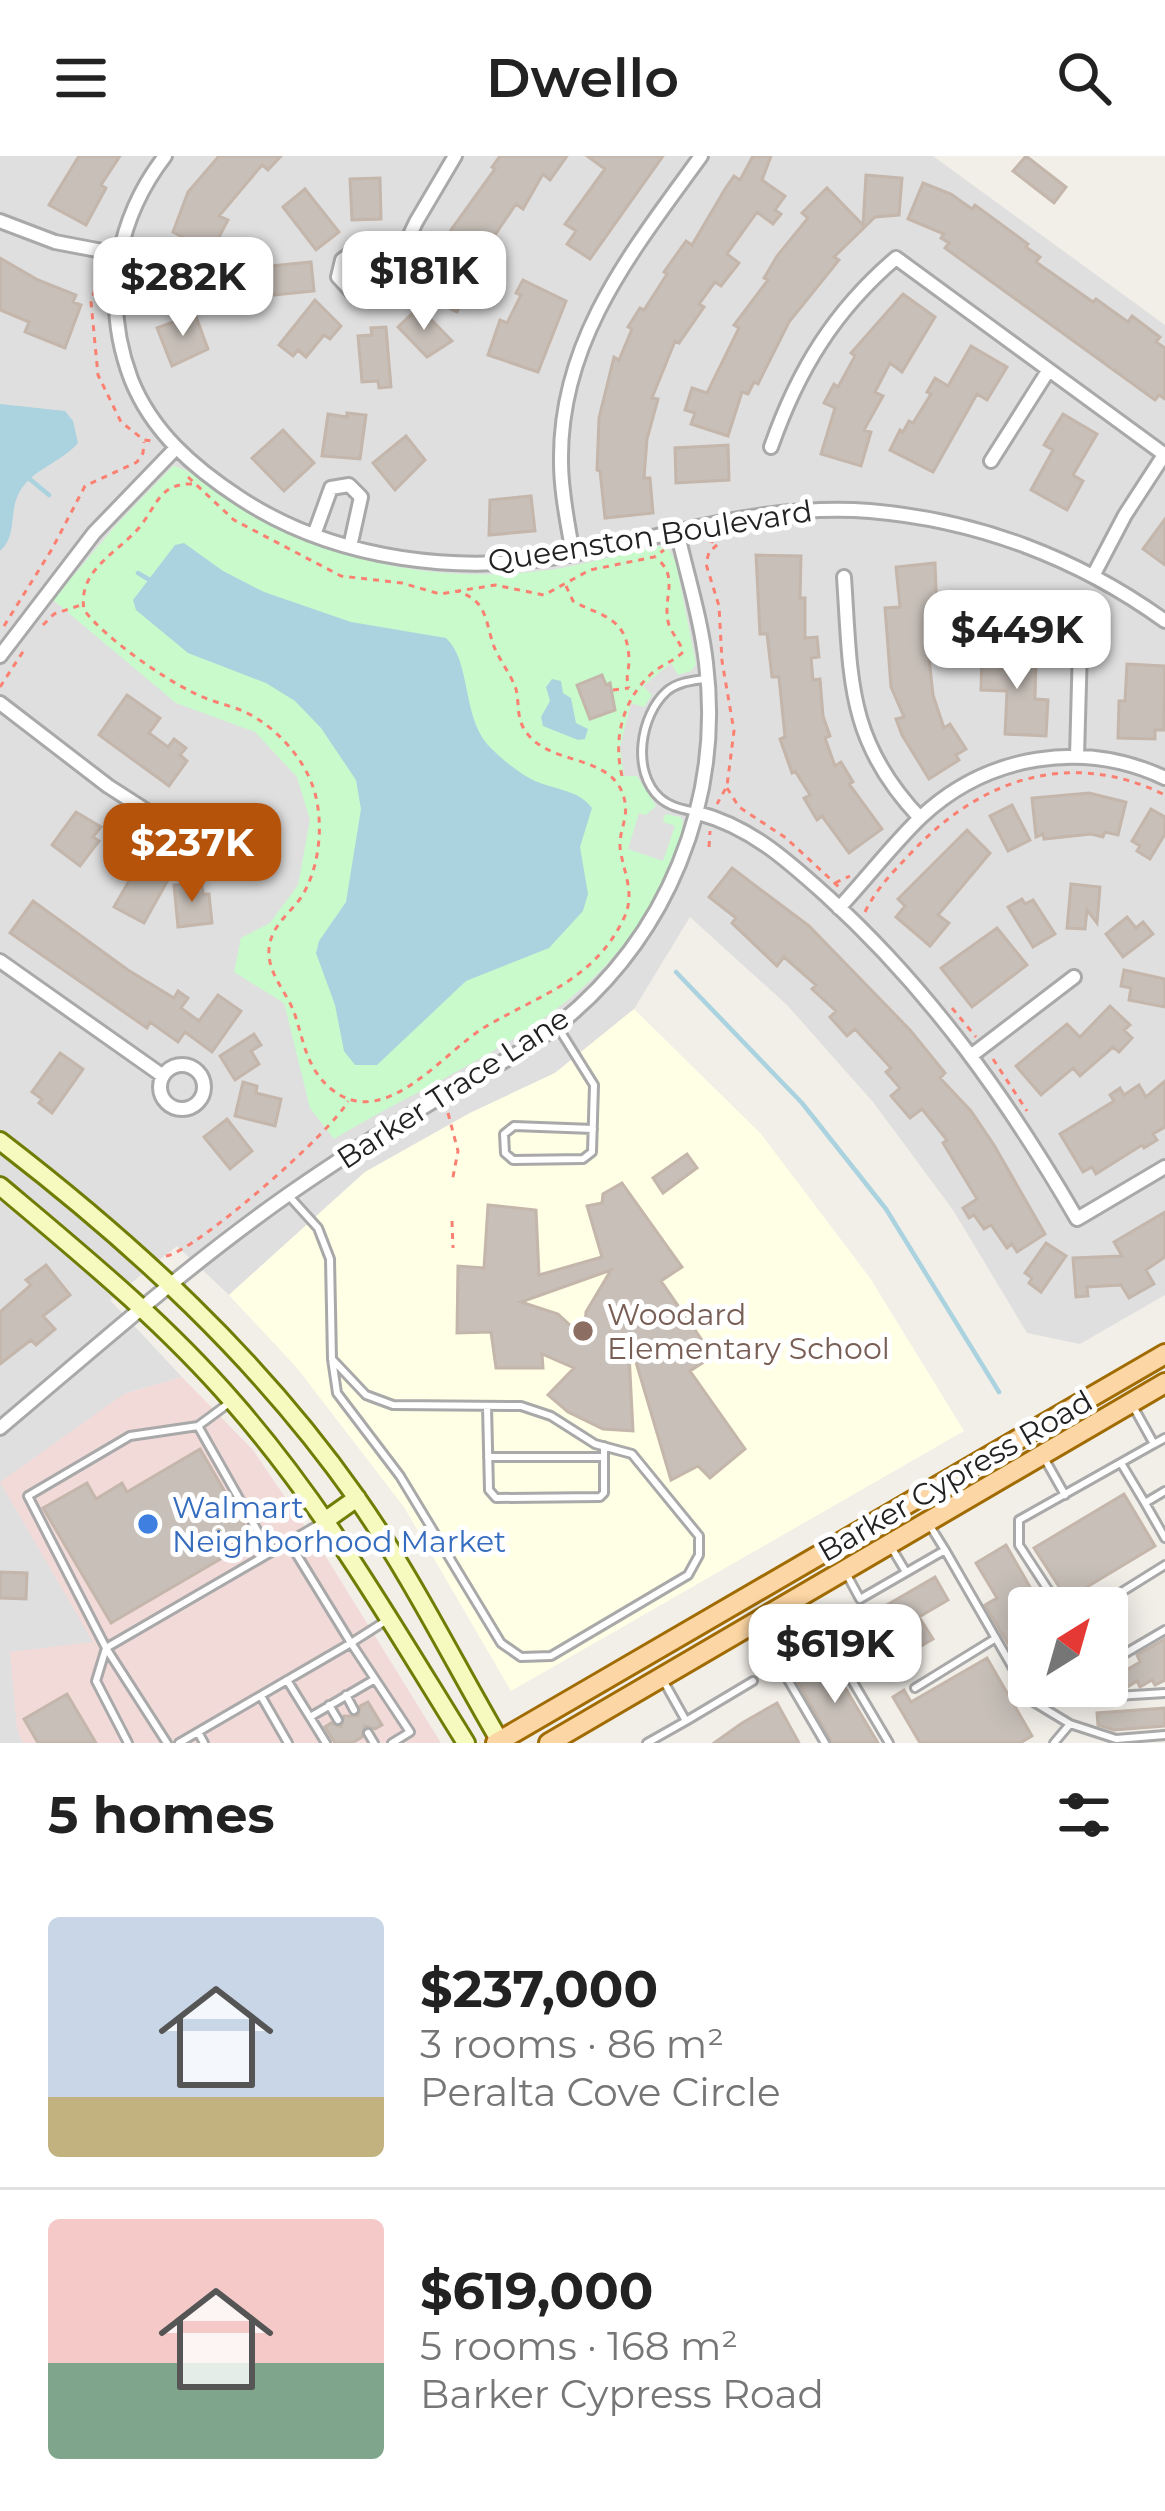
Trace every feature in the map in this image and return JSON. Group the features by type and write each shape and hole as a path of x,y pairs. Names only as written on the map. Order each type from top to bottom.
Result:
{"main road":[{"path":"0,1142 84,1206 170,1285 294,1416 357,1498 408,1579 499,1742"},
{"path":"0,1186 143,1307 232,1400 326,1520 466,1743"},
{"name":"Barker Cypress Road","path":"499,1742 1165,1354"},
{"path":"1119,1380 1131,1402"},
{"name":"Barker Cypress Road","path":"549,1743 1165,1383"},
{"path":"326,1520 357,1498"},
{"path":"764,1587 779,1608"}],"street":[{"name":"Queenston Boulevard","path":"165,156 137,199 118,254 117,326 123,355 144,407 176,448 254,507 314,536 440,562 487,564 573,554 782,511 908,515 1020,543 1093,576 1165,621"},
{"path":"573,554 561,463 574,363 604,294 701,156"},
{"path":"396,264 350,254 342,260 338,277 351,291 376,293 387,283 452,157"},
{"path":"0,220 55,242 118,254"},
{"path":"771,447 795,386 825,332 852,298 896,258 1164,455 1093,576"},
{"path":"991,461 1048,371"},
{"path":"0,656 94,533 176,448"},
{"path":"314,536 331,488 349,485 361,496 350,547"},
{"name":"Barker Trace Lane","path":"0,1428 170,1285 288,1195 557,1026 598,989 654,916 698,813 708,737 707,679 677,530"},
{"path":"844,577 858,717 884,776 920,818"},
{"path":"1077,756 1080,647"},
{"path":"0,703 108,786 167,824"},
{"path":"839,908 920,818 983,775 1016,763 1077,756 1132,764 1165,778"},
{"path":"698,813 751,834 896,963 978,1051 1077,1219 1165,1167"},
{"path":"0,961 163,1076"},
{"path":"978,1051 1075,976"}],"lane":[{"path":"698,813 661,799 644,772 642,752 650,716 667,692 681,683 707,679"},
{"path":"557,1026 594,1084 593,1129 592,1152 583,1159 513,1160 505,1153 504,1134 514,1126 593,1129"},
{"path":"288,1195 318,1228 330,1259 332,1359 337,1393 400,1476 501,1643 521,1657 551,1656 688,1575 699,1555 699,1536 632,1454 604,1446 551,1416 521,1406 393,1405 366,1395 332,1359"},
{"path":"167,1743 106,1648 28,1496 130,1436 198,1426 232,1400"},
{"path":"1131,1402 1154,1444"},
{"path":"487,1406 490,1494 500,1500 600,1497 604,1493 604,1446"},
{"path":"198,1426 270,1553"},
{"path":"1046,1587 1019,1545 1019,1520 1165,1438"},
{"path":"1042,1454 1065,1495"},
{"path":"488,1456 604,1456"},
{"path":"1120,1463 1165,1538"},
{"path":"1145,1503 1165,1491"},
{"path":"128,1743 96,1681 106,1648 326,1520"},
{"path":"928,1521 1008,1659"},
{"path":"289,1542 410,1732 392,1743"},
{"path":"889,1544 906,1572"},
{"path":"844,1570 860,1599 945,1550"},
{"path":"1128,1588 1165,1565"},
{"path":"779,1608 800,1642"},
{"path":"179,1743 388,1619"},
{"path":"1128,1652 1165,1630"},
{"path":"916,1688 996,1638"},
{"path":"825,1743 787,1678 787,1659 800,1642 818,1640 834,1650 889,1743"},
{"path":"816,1661 834,1650"},
{"path":"787,1678 801,1669"},
{"path":"662,1677 686,1720"},
{"path":"310,1717 375,1678"},
{"path":"287,1680 326,1743"},
{"path":"647,1743 754,1681"},
{"path":"1128,1695 1165,1693"},
{"path":"346,1695 355,1709"},
{"path":"261,1696 288,1743"},
{"path":"329,1705 338,1720"},
{"path":"1042,1707 1070,1724 1116,1738 1165,1736"},
{"path":"1054,1743 1070,1724"},
{"path":"198,1732 204,1743"},
{"path":"368,1733 374,1743"}],"path":[{"path":"0,632 82,490 92,480 137,462 143,453 143,440 116,415 98,375 91,302 102,267"},
{"path":"143,440 150,439 158,448"},
{"path":"458,591 482,609 527,732 554,754 604,771 620,789 626,814 620,844 629,885 627,910 608,942 569,984 484,1028 406,1088 367,1101 349,1099 326,1084 312,1066 270,960 273,934 304,893 314,864 320,818 306,772 290,748 262,723 160,674 91,619 83,604 87,584 105,557 142,524 159,495 187,483 234,520 340,577 395,582 440,594 458,591 495,585 544,595 597,568 654,557 667,549"},
{"path":"700,541 718,544 709,552 706,564 719,606 722,661 734,720 727,786 739,807 786,838 840,887"},
{"path":"622,776 620,730 632,690 684,650 668,622 671,578 664,563 654,557"},
{"path":"565,585 574,601 604,612 616,623 629,659 626,680 648,702"},
{"path":"38,630 54,614 83,604"},
{"path":"0,687 32,638"},
{"path":"613,690 632,690"},
{"path":"865,912 874,892 939,824 969,801 1015,780 1087,773 1120,778 1165,795"},
{"path":"716,806 727,786"},
{"path":"709,847 710,830"},
{"path":"949,1004 978,1051 1031,1117"},
{"path":"166,1256 184,1250 244,1203 322,1135 349,1099"},
{"path":"448,1113 458,1151 452,1182"},
{"path":"452,1221 453,1248"}],"shaded area":[{"path":"0,156 933,156 1165,325 1165,1295 1080,1344 1027,1333 953,1210 873,1102 787,1005 690,917 634,1009 555,1073 470,1113 365,1172 229,1295 177,1246 110,1300 182,1377 124,1394 93,1643 11,1652 17,1728 23,1743 0,1743"},
{"name":"Woodard Elementary School","path":"634,1009 761,1134 870,1278 964,1431 511,1691 404,1507 297,1368 229,1295 365,1172 470,1113 555,1073"},
{"path":"182,1377 253,1450 328,1560 441,1743 23,1743 17,1729 10,1652 93,1642 0,1482 124,1394"}],"green space":[{"path":"173,466 285,531 387,565 460,574 532,572 658,546 670,551 676,563 696,664 678,675 671,663 643,686 652,695 644,707 631,703 620,747 624,776 637,776 656,806 646,815 639,813 628,849 663,861 675,826 663,822 665,814 681,817 683,822 669,868 635,929 602,969 520,1034 334,1139 310,1108 284,1003 234,972 241,938 270,923 298,885 310,820 297,777 255,732 176,703 53,600"}],"water":[{"path":"0,404 65,411 73,421 78,443 23,486 9,539 0,551"},
{"path":"184,543 264,592 351,622 446,638 459,660 474,718 487,744 527,776 573,793 592,808 580,847 588,894 583,911 549,948 466,981 377,1065 355,1065 344,1051 335,1005 316,953 346,902 361,809 356,780 321,728 295,701 266,683 188,653 136,610 133,600 175,545"},
{"path":"552,679 561,681 563,693 571,698 576,723 588,729 585,739 543,726 541,717 550,701 546,687"}],"building":[{"path":"79,156 120,156 101,185 106,188 86,225 49,205"},
{"path":"219,156 281,156 268,170 262,165 219,216 228,220 211,252 173,232 188,192"},
{"path":"500,156 567,156 550,180 543,174 523,209 516,204 486,248 494,252 486,267 492,269 487,280 476,275 457,312 425,296 444,259 451,230"},
{"path":"587,156 663,156 590,259 567,244 576,231 565,224 605,169"},
{"path":"753,156 771,156 762,180 785,196 775,210 781,214 773,224 757,212 727,254 739,263 721,286 715,282 699,304 704,307 679,343 675,341 652,398 658,399 647,439 644,478 650,478 653,513 605,518 597,470 599,418 614,357 619,360 632,329 628,327 640,308 644,310 664,272 686,241 692,245 725,189 734,176 740,180"},
{"path":"1026,156 1066,187 1054,203 1013,171"},
{"path":"866,175 902,178 899,215 875,217 834,257 839,260 789,322 758,384 754,382 748,394 742,392 728,436 691,424 695,413 685,410 692,388 707,393 739,328 734,325 768,280 764,278 777,256 808,218 802,213 827,188 863,225"},
{"path":"380,178 381,219 352,220 350,179"},
{"path":"923,183 972,209 975,205 1028,244 1040,257 1036,262 1093,302 1096,299 1128,322 1132,316 1160,337 1156,342 1165,348 1165,399 1159,395 1155,400 945,248 949,243 941,238 944,234 908,219"},
{"path":"305,189 339,232 316,250 283,207"},
{"path":"160,250 209,256 214,306 155,299"},
{"path":"0,258 76,295 73,302 81,305 65,348 25,332 29,322 0,310"},
{"path":"311,262 314,291 273,295 270,266"},
{"path":"523,280 566,301 538,372 488,355 500,320 507,323 521,295 516,293"},
{"path":"903,294 935,317 902,372 890,363 875,392 883,396 864,430 871,432 861,466 821,454 835,408 824,403 855,356 851,353"},
{"path":"315,300 341,326 330,339 324,335 306,357 298,350 293,356 279,345"},
{"path":"419,307 452,341 427,357 398,327"},
{"path":"195,314 208,349 172,366 157,328"},
{"path":"386,327 391,387 379,388 378,381 362,382 358,336 372,335 371,328"},
{"path":"971,346 1007,367 987,400 977,394 933,472 890,450 900,430 909,421 913,423 935,378 948,386"},
{"path":"347,413 366,415 360,459 322,456 328,414 347,417"},
{"path":"1063,414 1097,434 1073,475 1083,481 1067,510 1031,490 1053,450 1044,445"},
{"path":"283,430 314,463 284,491 252,458"},
{"path":"406,436 425,460 395,490 373,463"},
{"path":"728,445 729,480 676,483 675,448"},
{"path":"531,496 535,531 489,535 490,500"},
{"path":"1165,519 1165,565 1143,549"},
{"path":"756,555 801,556 805,638 817,637 819,657 811,658 813,680 820,679 830,736 825,738 835,766 841,762 853,782 849,784 882,829 849,853 822,816 817,820 804,798 810,795 792,773 780,739 785,737 779,677 772,677 767,634 760,634"},
{"path":"935,563 938,640 927,640 933,695 944,728 950,724 966,749 956,755 959,760 929,779 896,719 904,717 891,687 885,608 900,607 896,567"},
{"path":"1027,603 1047,610 1032,650 993,637 1004,604 1024,610"},
{"path":"982,655 1036,656 1035,699 1048,700 1046,736 1005,734 1007,691 981,690"},
{"path":"1127,664 1165,666 1164,730 1155,730 1155,739 1118,738"},
{"path":"602,675 606,685 610,683 615,710 590,719 577,685"},
{"path":"127,695 160,718 149,733 168,747 174,739 186,748 180,755 187,761 169,786 99,735"},
{"path":"1089,793 1126,802 1118,835 1036,837 1032,798"},
{"path":"1012,805 1030,840 1008,851 990,816"},
{"path":"1151,809 1165,817 1165,834 1150,859 1132,841"},
{"path":"76,812 101,827 93,837 99,841 80,866 52,845"},
{"path":"967,830 990,853 938,915 949,923 930,946 896,917 905,906 898,899"},
{"path":"140,862 169,878 144,923 114,907"},
{"path":"732,868 809,926 910,1030 945,1073 940,1078 994,1145 1045,1234 1017,1252 1012,1244 1007,1248 991,1225 984,1229 974,1215 969,1218 963,1208 977,1199 943,1143 947,1140 922,1109 910,1118 891,1096 900,1088 886,1072 891,1068 855,1029 847,1036 830,1017 836,1011 812,989 816,985 784,957 777,966 732,923 736,918 709,897"},
{"path":"202,884 203,894 209,894 212,923 178,927 174,885"},
{"path":"1071,884 1100,887 1097,923 1087,910 1085,929 1067,928"},
{"path":"1022,899 1025,904 1033,900 1055,934 1033,947 1008,907"},
{"path":"33,901 128,970 174,998 178,991 188,998 181,1008 199,1021 218,995 241,1011 212,1052 185,1032 178,1042 150,1022 147,1028 10,933"},
{"path":"1127,917 1136,928 1143,922 1153,934 1123,957 1106,934"},
{"path":"997,928 1027,965 972,1007 941,968"},
{"path":"1124,970 1165,979 1165,1007 1129,1000 1131,988 1121,986"},
{"path":"1110,1006 1130,1025 1124,1030 1132,1038 1119,1052 1113,1047 1080,1076 1073,1068 1041,1095 1016,1066 1067,1024 1080,1037"},
{"path":"254,1034 261,1045 251,1051 259,1064 235,1080 220,1056"},
{"path":"60,1053 83,1069 52,1113 32,1092"},
{"path":"1165,1081 1165,1127 1153,1134 1157,1140 1096,1174 1092,1167 1083,1172 1060,1134 1114,1101 1110,1095 1120,1088 1124,1095 1139,1085 1146,1097"},
{"path":"243,1082 257,1086 256,1093 281,1099 275,1126 235,1116"},
{"path":"227,1119 252,1151 230,1169 204,1137"},
{"path":"687,1154 697,1168 663,1193 653,1178"},
{"path":"622,1183 682,1267 661,1281 713,1356 690,1371 745,1449 710,1478 698,1466 671,1480 633,1352 629,1353 633,1431 603,1429 568,1412 548,1395 574,1368 542,1354 543,1368 496,1368 491,1332 457,1333 458,1266 484,1268 488,1205 536,1210 539,1275 602,1257 587,1206 602,1203 603,1194","holes":["611,1270 586,1312 584,1338 558,1314 521,1302"]},
{"path":"1165,1212 1165,1257 1146,1270 1154,1284 1129,1298 1121,1285 1087,1287 1088,1296 1076,1297 1073,1258 1122,1256 1114,1242"},
{"path":"1046,1243 1066,1256 1041,1292 1025,1273"},
{"path":"46,1265 70,1295 43,1316 55,1329 36,1345 31,1340 0,1364 0,1312 31,1285 26,1280"},
{"name":"Walmart Neighborhood Market","path":"200,1449 253,1540 111,1623 43,1508 87,1483 96,1499 122,1483 127,1492"},
{"path":"1124,1494 1155,1546 1087,1587 1059,1587 1034,1548"},
{"path":"1006,1545 1030,1587 1008,1587 1008,1644 985,1605 997,1598 976,1563"},
{"path":"0,1572 27,1573 26,1599 0,1598"},
{"path":"935,1577 948,1600 919,1617 933,1639 890,1664 861,1620"},
{"path":"1165,1639 1165,1680 1140,1687 1137,1681 1128,1687 1128,1669 1140,1662 1137,1655"},
{"path":"812,1655 813,1668 821,1670 831,1664 878,1743 832,1743 798,1682 808,1670 800,1662"},
{"path":"987,1658 1008,1694 1008,1707 1015,1707 1032,1736 1020,1743 920,1743 893,1697 904,1690 911,1702"},
{"path":"67,1694 96,1743 38,1743 24,1719"},
{"path":"368,1702 382,1725 365,1726 362,1737 352,1743 335,1743 325,1727 331,1723 341,1727 344,1716 358,1716 360,1706"},
{"path":"777,1703 799,1743 714,1743 742,1723"},
{"path":"1165,1708 1165,1726 1114,1730 1098,1725 1097,1713"}],"waterway":[{"path":"26,476 49,495"},
{"path":"138,573 153,582"},
{"path":"676,972 802,1103 886,1209 999,1392"}],"place":[{"name":"Woodard Elementary School","path":"583,1331"},
{"name":"Walmart Neighborhood Market","path":"148,1524"}]}
